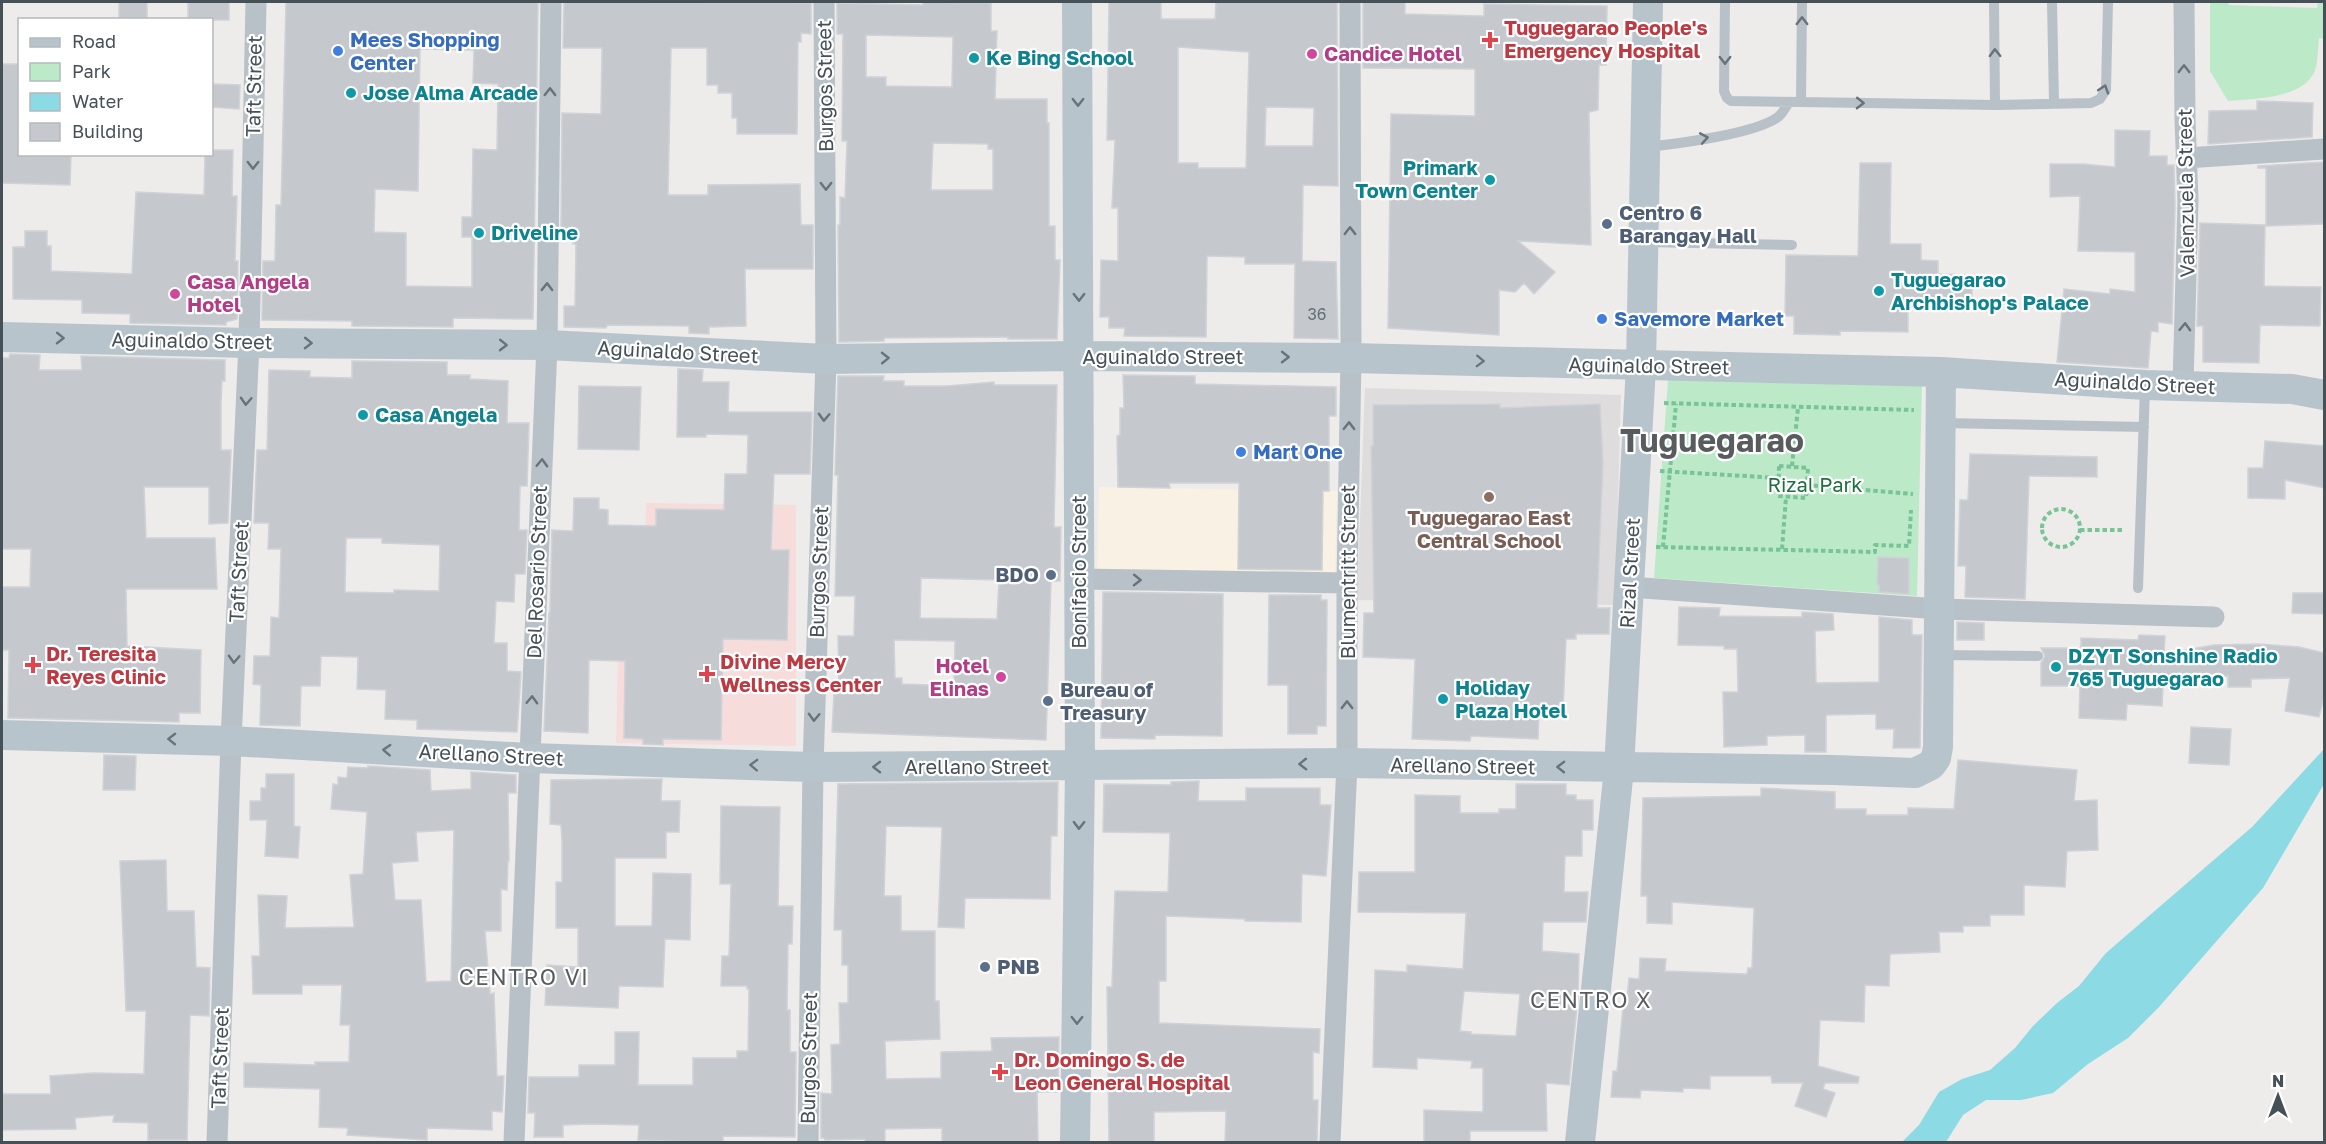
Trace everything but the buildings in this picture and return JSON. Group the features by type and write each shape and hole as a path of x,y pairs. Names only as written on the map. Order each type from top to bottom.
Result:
{"street":[{"name":"Taft Street","path":"217,1143 231,741 249,343 256,2"},
{"name":"Del Rosario Street","path":"514,1143 547,345 551,2"},
{"name":"Burgos Street","path":"808,1143 813,766 826,359 824,2"},
{"name":"Bonifacio Street","path":"1075,1143 1080,766 1077,2"},
{"name":"Blumentritt Street","path":"1330,1143 1347,763 1351,358 1350,2"},
{"name":"Rizal Street","path":"1580,1143 1619,769 1641,366 1648,2"},
{"name":"Valenzuela Street","path":"2183,385 2188,265 2184,2"},
{"path":"2186,158 2325,149"},
{"name":"Aguinaldo Street","path":"2,337 249,343 547,345 826,359 1080,356 1351,358 1941,372 2145,385 2292,389 2325,395"},
{"path":"1940,656 1941,372"},
{"path":"1079,579 1347,583"},
{"path":"1629,587 1940,609 2214,617"},
{"name":"Arellano Street","path":"2,735 231,741 529,758 813,766 1347,763 1915,773 1931,765 1936,758 1940,656"}],"lane":[{"path":"1725,2 1725,91 1727,98 1731,101 1995,105 2091,103 2100,99 2106,90 2108,2"},
{"path":"1646,147 1722,135 1756,126 1778,117 1795,102 1802,2"},
{"path":"1994,2 1995,105"},
{"path":"2052,2 2054,103"},
{"path":"1644,242 1792,245"},
{"path":"2138,588 2145,385"},
{"path":"1941,417 2144,427"},
{"path":"1940,656 2038,656"}],"path":[{"path":"1639,402 1798,408 1941,417"},
{"path":"1663,547 1676,404"},
{"path":"1792,466 1798,408"},
{"path":"1779,466 1808,468 1806,498 1778,496 1779,478 1779,466"},
{"path":"1636,470 1779,478"},
{"path":"1806,485 1941,495"},
{"path":"1632,547 1875,552 1875,545 1909,546 1911,494"},
{"path":"1782,549 1786,497"},
{"path":"2064,509 2073,512 2079,520 2080,530 2076,539 2068,545 2058,547 2049,543 2043,535 2042,525 2046,516 2054,510 2064,509"},
{"path":"2080,530 2140,530"}],"shaded area":[{"name":"Tuguegarao East Central School","path":"1365,388 1621,395 1615,605 1357,600"},
{"path":"1099,487 1337,491 1335,578 1097,574"},
{"name":"Divine Mercy Wellness Center","path":"646,503 796,505 796,746 616,743 619,606 644,605"}],"green space":[{"path":"2210,2 2228,2 2229,5 2317,8 2318,2 2324,2 2324,39 2319,38 2316,67 2311,78 2303,86 2279,95 2228,101 2210,71"},
{"name":"Rizal Park","path":"1668,379 1922,383 1917,596 1654,578"}],"water":[{"path":"2324,749 2324,784 2263,888 2159,1007 2128,1038 2088,1064 2053,1093 2021,1100 1986,1100 1963,1115 1946,1142 1902,1142 1919,1125 1939,1092 1962,1079 1990,1070 2015,1048 2033,1026 2079,986 2106,953 2252,827"}],"place":[{"name":"Tuguegarao People's Emergency Hospital","path":"1490,40"},
{"name":"Mees Shopping Center","path":"338,51"},
{"name":"Candice Hotel","path":"1312,54"},
{"name":"Ke Bing School","path":"974,58"},
{"name":"Jose Alma Arcade","path":"351,93"},
{"name":"Primark Town Center","path":"1490,180"},
{"name":"Centro 6 Barangay Hall","path":"1607,224"},
{"name":"Driveline","path":"479,233"},
{"name":"Tuguegarao Archbishop's Palace","path":"1879,291"},
{"name":"Casa Angela Hotel","path":"175,294"},
{"name":"Savemore Market","path":"1602,319"},
{"name":"Casa Angela","path":"363,415"},
{"name":"Mart One","path":"1241,452"},
{"name":"Tuguegarao East Central School","path":"1489,497"},
{"name":"BDO","path":"1051,575"},
{"name":"Dr. Teresita Reyes Clinic","path":"33,665"},
{"name":"DZYT Sonshine Radio 765 Tuguegarao","path":"2056,667"},
{"name":"Divine Mercy Wellness Center","path":"707,674"},
{"name":"Hotel Elinas","path":"1001,677"},
{"name":"Holiday Plaza Hotel","path":"1443,699"},
{"name":"Bureau of Treasury","path":"1048,701"},
{"name":"PNB","path":"985,967"},
{"name":"Dr. Domingo S. de Leon General Hospital","path":"1000,1072"}],"district":[{"name":"Tuguegarao","path":"1712,441"},
{"name":"CENTRO VI","path":"524,977"},
{"name":"CENTRO X","path":"1591,1000"}]}
